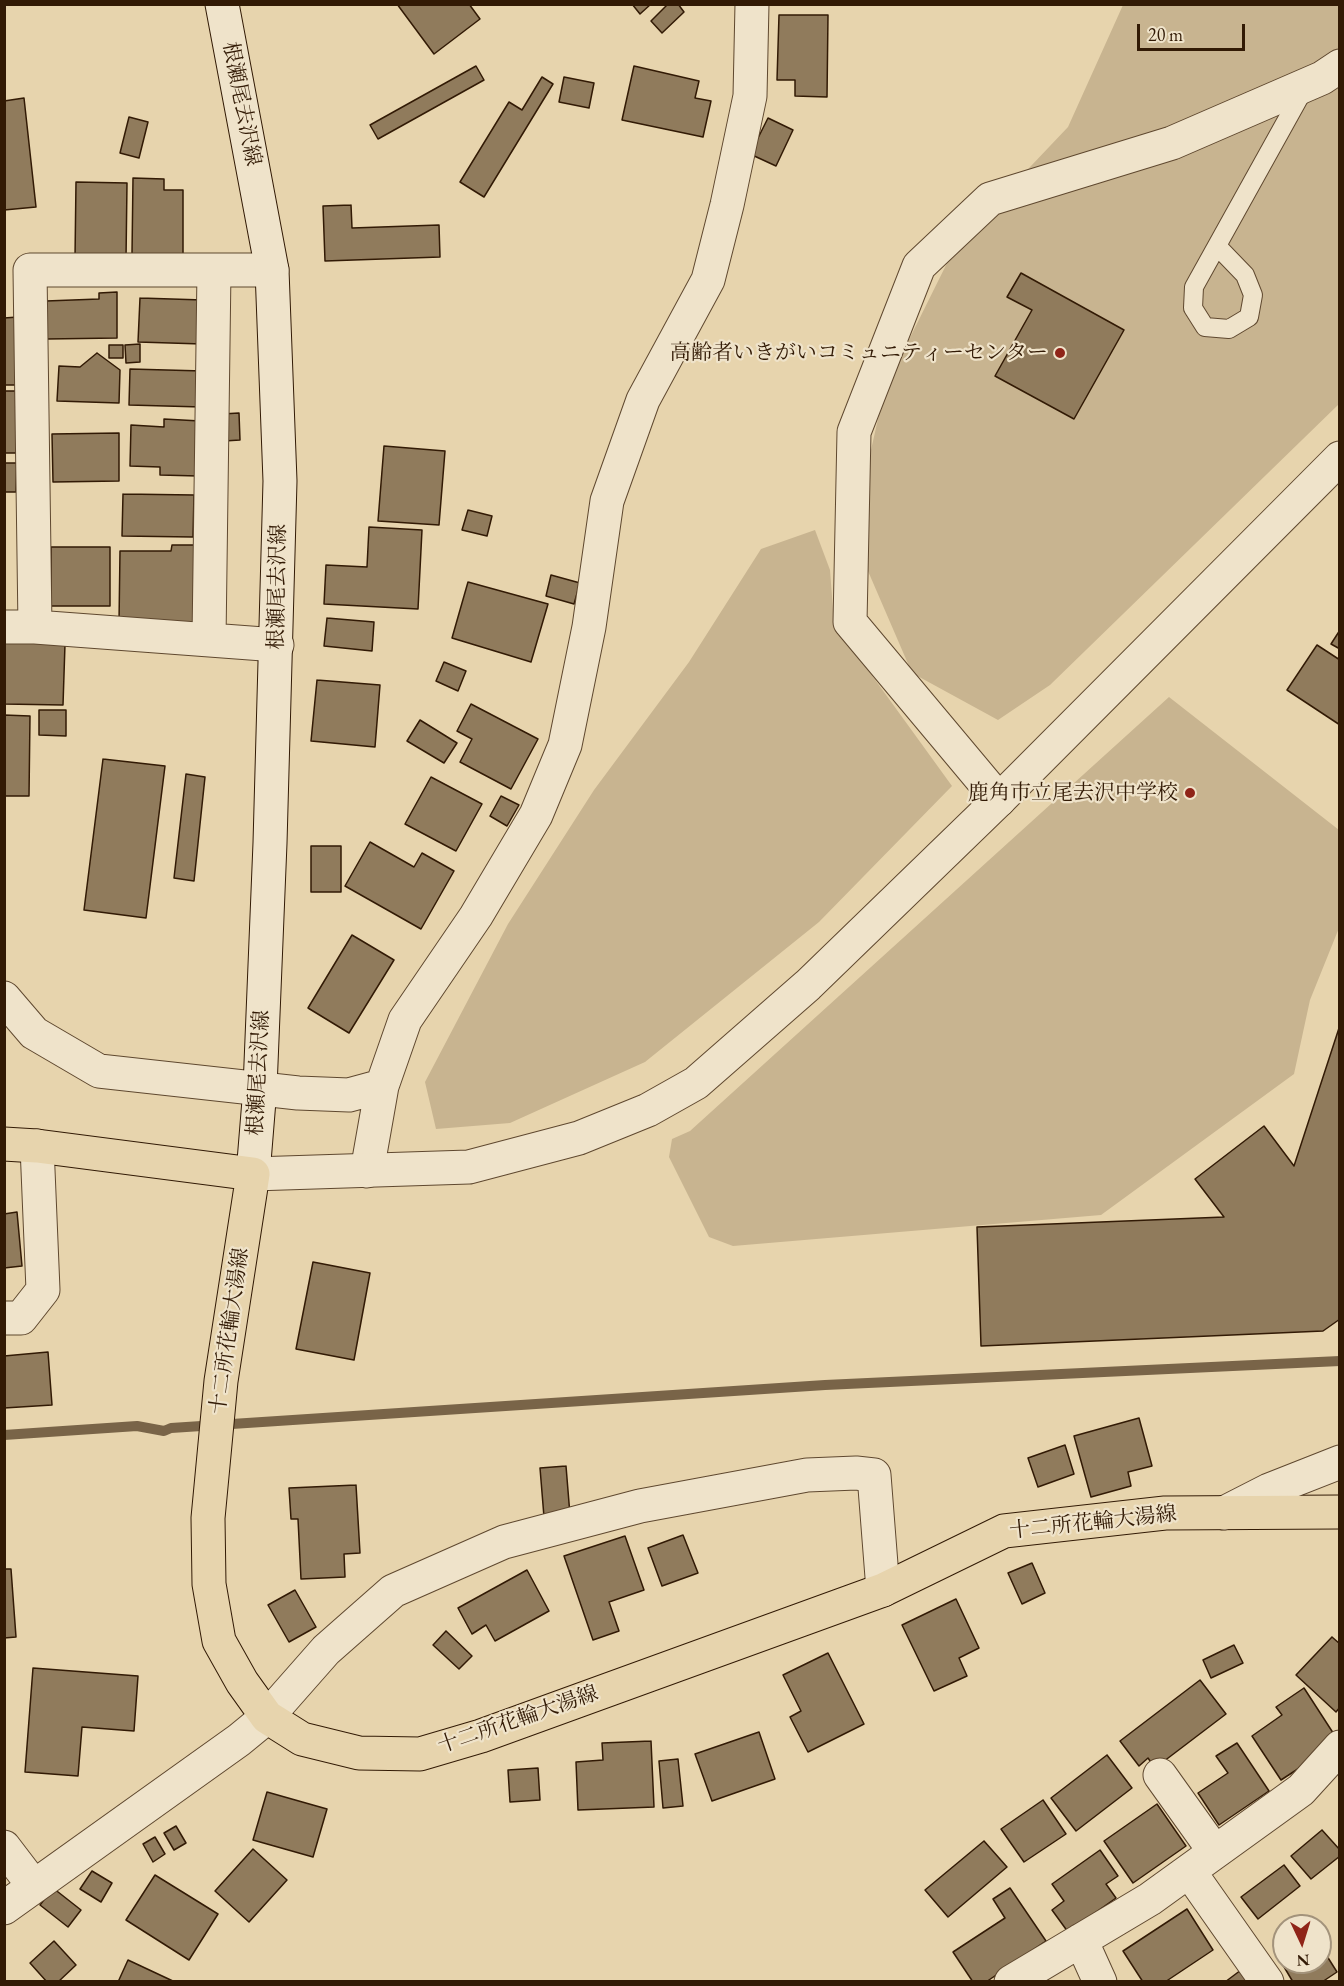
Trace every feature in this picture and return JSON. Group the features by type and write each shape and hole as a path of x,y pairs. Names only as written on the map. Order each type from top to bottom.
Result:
{"main road":[{"path":"4,1144 37,1146 253,1174"},
{"name":"十二所花輪大湯線","path":"253,1174 221,1382 208,1518 209,1584 219,1641 242,1682 267,1717 302,1739 359,1753 420,1754 481,1736 884,1590 1004,1531 1165,1513 1340,1512"}],"street":[{"name":"根瀬尾去沢線","path":"222,4 272,270 280,482 277,645 260,1088 253,1174"},
{"path":"368,1171 382,1086 405,1020 476,916 536,815 565,745 589,627 607,501 643,400 708,280 750,96 752,4"},
{"path":"999,800 850,622 854,432 919,266 990,199 1172,143 1306,85 1340,66"},
{"path":"272,270 30,270 20,627 277,645"},
{"path":"209,640 214,270"},
{"path":"253,1174 469,1167 579,1138 648,1110 696,1083 808,984 999,800 1340,458"},
{"path":"4,998 34,1033 99,1071 298,1093 349,1095 382,1086"},
{"path":"4,1318 21,1318 43,1290 37,1146"},
{"path":"1224,1513 1269,1490 1340,1462"},
{"path":"4,1908 33,1885 240,1740 267,1717 326,1650 393,1591 504,1542 640,1506 807,1475 856,1473 874,1475 884,1590"},
{"path":"1011,1982 1150,1899 1302,1790 1340,1747"},
{"path":"1160,1775 1215,1852"},
{"path":"4,1847 33,1885"},
{"path":"1189,1871 1267,1982"},
{"path":"1081,1940 1100,1982"}],"lane":[{"path":"1217,246 1306,85"}],"shaded area":[{"path":"1123,5 1339,5 1339,404 1050,685 998,720 912,673 852,534 885,388 956,245 1068,127"},
{"path":"815,530 830,570 834,623 952,786 819,922 645,1062 510,1123 436,1129 425,1082 508,924 594,790 689,662 761,549"},
{"path":"1169,697 1339,830 1339,928 1310,1000 1294,1074 1101,1215 733,1246 709,1237 669,1157 672,1139 690,1131"}],"building":[{"path":"397,4 469,4 480,19 434,54"},
{"path":"632,4 651,4 640,14"},
{"path":"668,4 678,4 684,12 662,33 651,21"},
{"path":"779,15 828,15 827,97 795,96 795,80 777,80"},
{"path":"476,66 484,80 378,139 370,125"},
{"path":"634,66 699,81 695,98 711,101 703,137 622,120"},
{"path":"542,77 553,84 484,197 460,182 509,102 522,110"},
{"path":"564,77 594,83 589,108 559,102"},
{"path":"24,98 36,207 4,210 4,101"},
{"path":"129,117 148,122 139,158 120,153"},
{"path":"768,118 793,130 776,166 750,154"},
{"path":"133,178 164,179 164,190 183,190 183,255 132,254"},
{"path":"76,182 127,183 126,259 75,258"},
{"path":"351,205 352,228 439,225 440,257 325,261 323,206"},
{"name":"高齢者いきがいコミュニティーセンター","path":"1021,273 1124,330 1074,419 995,376 1032,310 1007,297"},
{"path":"117,292 117,338 47,339 46,301 99,299 99,293"},
{"path":"140,298 203,300 202,344 138,342"},
{"path":"18,317 19,385 4,385 4,318"},
{"path":"140,344 140,362 126,363 125,345"},
{"path":"109,345 123,345 123,358 109,358"},
{"path":"97,353 120,370 119,403 57,401 59,366 80,367"},
{"path":"130,369 203,371 202,407 129,405"},
{"path":"4,391 18,391 19,453 4,453"},
{"path":"239,413 240,440 224,441 222,414"},
{"path":"164,419 200,421 198,476 160,475 160,467 130,466 131,425 164,427"},
{"path":"119,433 119,481 53,482 52,434"},
{"path":"384,446 445,451 439,525 378,521"},
{"path":"4,463 17,463 16,492 4,492"},
{"path":"123,494 194,495 193,537 122,536"},
{"path":"468,510 492,516 487,536 462,530"},
{"path":"369,527 422,530 418,609 324,604 326,565 367,567"},
{"path":"172,545 200,545 200,624 119,623 120,551 171,551"},
{"path":"51,547 110,547 110,606 51,606"},
{"path":"551,575 580,583 574,604 546,596"},
{"path":"468,582 548,604 531,662 452,638"},
{"path":"327,618 374,622 372,651 324,646"},
{"path":"1340,630 1340,649 1331,644"},
{"path":"4,642 65,644 63,705 4,704"},
{"path":"1317,645 1340,660 1340,725 1287,690"},
{"path":"444,662 466,671 458,691 436,681"},
{"path":"317,680 380,685 375,747 311,741"},
{"path":"471,704 538,739 511,789 460,762 472,739 457,731"},
{"path":"39,710 66,710 66,736 39,735"},
{"path":"4,715 30,716 29,796 4,796"},
{"path":"420,720 457,743 444,763 407,741"},
{"path":"103,759 165,766 146,918 84,910"},
{"path":"186,774 205,777 194,881 174,878"},
{"path":"431,777 482,804 456,851 405,824"},
{"path":"501,796 519,805 507,826 490,816"},
{"path":"370,842 414,867 422,853 454,871 421,929 345,886"},
{"path":"311,846 341,846 341,892 311,892"},
{"path":"352,935 394,960 349,1033 308,1008"},
{"path":"1340,1025 1340,1319 1323,1331 981,1346 977,1227 1224,1217 1195,1179 1264,1126 1294,1166"},
{"path":"17,1212 22,1266 4,1268 4,1214"},
{"path":"313,1262 370,1273 354,1360 296,1349"},
{"path":"48,1352 52,1405 4,1408 4,1356"},
{"path":"1139,1418 1152,1466 1128,1472 1131,1486 1091,1497 1074,1436"},
{"path":"1065,1445 1074,1474 1038,1487 1028,1458"},
{"path":"566,1466 570,1515 544,1517 540,1468"},
{"path":"356,1485 360,1553 344,1554 345,1577 301,1579 298,1519 291,1519 289,1488"},
{"path":"683,1535 698,1573 662,1586 648,1548"},
{"path":"625,1536 644,1590 609,1602 619,1631 593,1640 564,1556"},
{"path":"1032,1563 1045,1593 1022,1604 1008,1573"},
{"path":"4,1569 11,1569 16,1637 4,1638"},
{"path":"527,1570 549,1611 495,1641 486,1625 472,1634 458,1608"},
{"path":"295,1590 316,1627 289,1642 268,1605"},
{"path":"956,1599 979,1648 959,1658 967,1676 934,1691 902,1625"},
{"path":"446,1631 472,1656 459,1669 433,1645"},
{"path":"1332,1637 1340,1644 1340,1707 1336,1712 1296,1675"},
{"path":"1234,1645 1243,1663 1211,1678 1203,1660"},
{"path":"828,1653 864,1724 808,1752 790,1717 801,1711 783,1675"},
{"path":"33,1668 138,1676 134,1731 82,1727 78,1776 25,1772"},
{"path":"1200,1680 1226,1714 1155,1768 1148,1758 1139,1766 1120,1741"},
{"path":"1304,1688 1339,1742 1281,1780 1252,1736 1282,1715 1276,1707"},
{"path":"759,1732 775,1779 712,1801 695,1754"},
{"path":"651,1741 654,1807 578,1810 576,1762 603,1760 602,1743"},
{"path":"1237,1743 1269,1791 1219,1825 1198,1793 1228,1773 1216,1756"},
{"path":"1107,1755 1132,1788 1076,1831 1051,1798"},
{"path":"678,1759 683,1806 663,1808 659,1761"},
{"path":"538,1768 540,1800 510,1802 508,1770"},
{"path":"267,1792 327,1809 313,1857 253,1840"},
{"path":"1043,1800 1066,1834 1024,1862 1001,1829"},
{"path":"1157,1804 1186,1846 1133,1883 1104,1841"},
{"path":"176,1826 186,1843 174,1850 164,1833"},
{"path":"1322,1830 1340,1850 1340,1856 1311,1879 1291,1856"},
{"path":"155,1837 165,1854 153,1862 143,1844"},
{"path":"984,1841 1007,1867 948,1917 925,1890"},
{"path":"253,1849 287,1880 249,1922 215,1891"},
{"path":"1100,1850 1118,1876 1106,1884 1116,1898 1068,1932 1052,1910 1064,1901 1052,1884"},
{"path":"1284,1865 1300,1886 1258,1919 1241,1897"},
{"path":"92,1871 112,1883 101,1902 80,1889"},
{"path":"155,1875 218,1914 189,1960 126,1920"},
{"path":"53,1888 81,1910 68,1927 40,1905"},
{"path":"1010,1888 1046,1941 986,1982 973,1982 953,1952 1005,1918 993,1899"},
{"path":"1187,1909 1213,1950 1165,1982 1143,1982 1123,1951"},
{"path":"54,1941 76,1965 58,1982 47,1982 30,1963"},
{"path":"128,1960 175,1982 118,1982"},
{"path":"1332,1964 1337,1972 1322,1982 1293,1982 1288,1974 1332,1974"},
{"path":"1241,1970 1249,1982 1225,1982"}],"waterway":[{"path":"4,1435 137,1426 164,1431 171,1428 825,1385 1340,1361"}],"place":[{"name":"高齢者いきがいコミュニティーセンター","path":"1060,353"},
{"name":"鹿角市立尾去沢中学校","path":"1190,793"}]}
